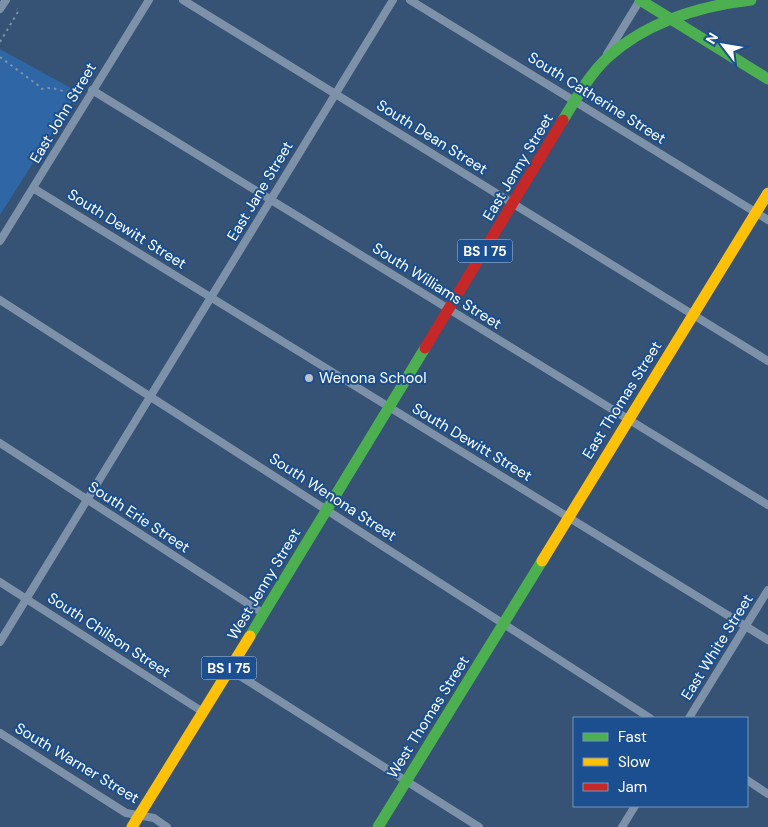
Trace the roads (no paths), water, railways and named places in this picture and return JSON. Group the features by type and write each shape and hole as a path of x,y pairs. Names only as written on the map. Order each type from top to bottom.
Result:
{"main road":[{"path":"640,0 768,78"},
{"name":"BS I 75","path":"670,18 701,8 752,0"},
{"name":"East Jenny Street","path":"326,509 575,101 596,71 608,57 647,30 670,18"},
{"name":"East Thomas Street","path":"504,624 768,193"},
{"name":"West Jenny Street","path":"132,827 264,614 326,509"},
{"name":"West Thomas Street","path":"378,827 504,624"}],"street":[{"path":"0,9 6,0"},
{"name":"East John Street","path":"0,241 149,0"},
{"name":"South Dean Street","path":"183,0 768,361"},
{"name":"East Jane Street","path":"0,642 393,0"},
{"name":"South Catherine Street","path":"410,0 768,220"},
{"name":"East Jenny Street","path":"596,71 640,0"},
{"name":"South Williams Street","path":"92,90 768,505"},
{"name":"South Dewitt Street","path":"33,188 768,640"},
{"name":"South Wenona Street","path":"0,300 648,717"},
{"name":"South Erie Street","path":"0,443 264,614"},
{"name":"South Chilson Street","path":"0,582 203,712"},
{"name":"East White Street","path":"690,717 768,590"},
{"path":"229,669 479,827"},
{"name":"South Warner Street","path":"0,732 126,812 154,818 167,827"},
{"path":"748,781 768,794"},
{"path":"622,827 634,807"}],"place":[{"name":"Wenona School","path":"309,378"}]}
